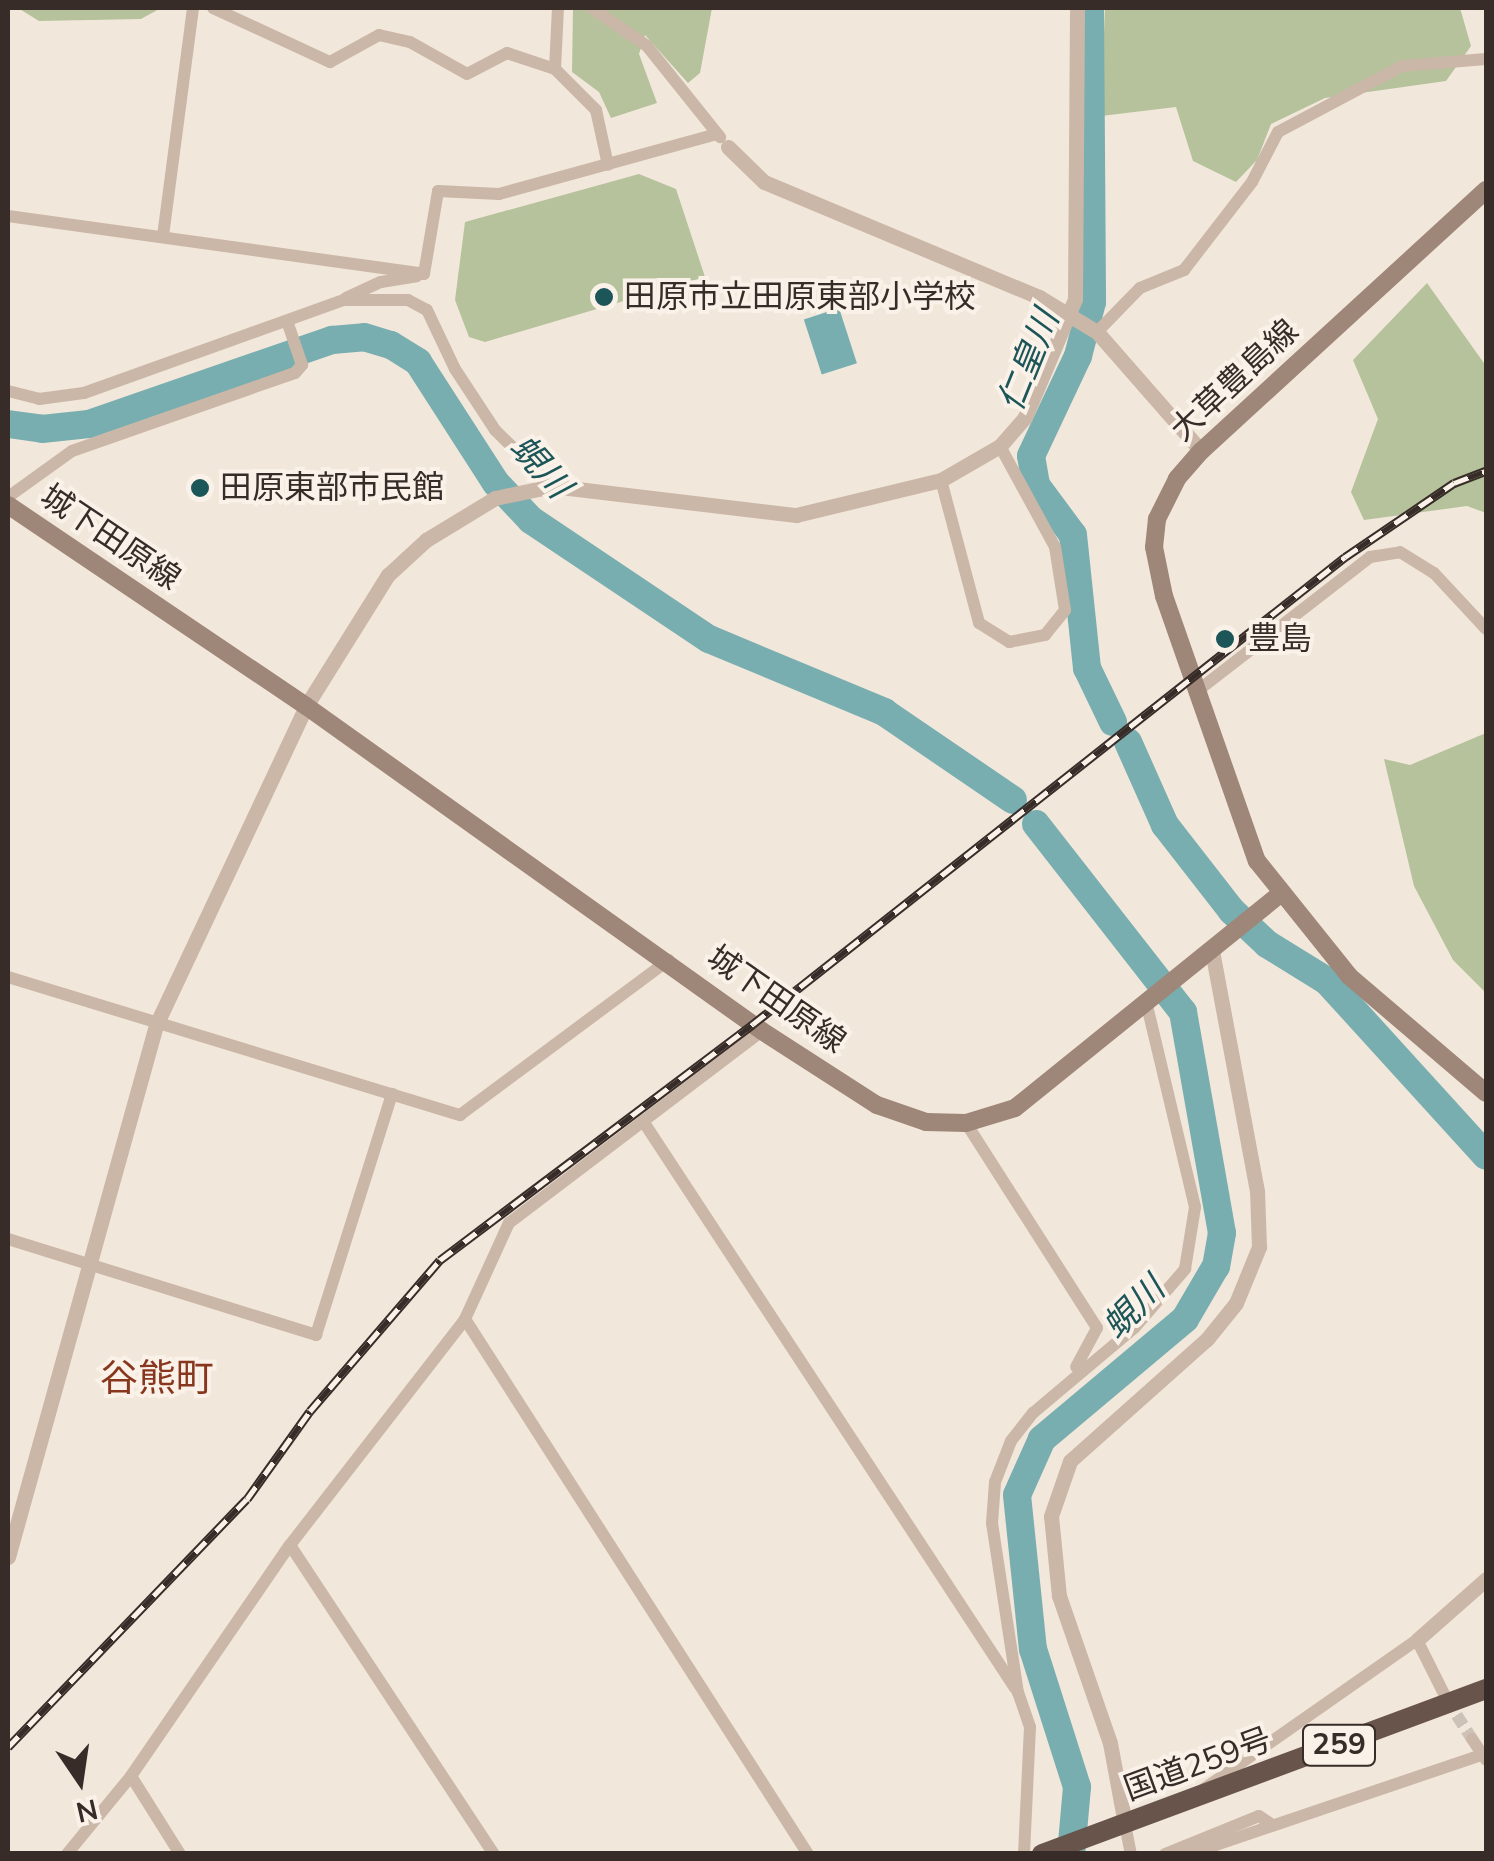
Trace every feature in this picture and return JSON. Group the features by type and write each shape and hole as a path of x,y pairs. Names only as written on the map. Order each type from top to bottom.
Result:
{"highway":[{"name":"国道259号","path":"1042,1854 1486,1689"}],"main road":[{"name":"大草豊島線","path":"1280,895 1257,861 1196,692 1154,548 1157,519 1170,492 1201,451 1477,203 1486,190"},
{"name":"城下田原線","path":"8,506 306,706 668,960 762,1032 878,1105 926,1122 966,1123 1015,1108 1148,1006 1280,895"},
{"path":"1280,895 1349,976 1486,1092"}],"street":[{"path":"163,236 193,8"},
{"path":"213,8 330,62 380,35 410,42 467,74 508,54 555,69 596,110 608,165"},
{"path":"555,69 558,8"},
{"path":"592,8 647,46 722,140 764,182 1068,315 1097,332 1201,451"},
{"path":"8,1557 156,1025 306,706 388,575 462,514 494,498 552,486 764,516 840,508 941,480 1000,446 1024,417 1075,298 1077,8"},
{"path":"1097,332 1140,288 1184,270 1252,182 1278,132 1402,66 1486,59"},
{"path":"424,274 438,191 499,194 722,140"},
{"path":"8,216 424,274"},
{"path":"8,391 39,399 84,393 344,300 381,282 424,274"},
{"path":"344,300 408,300 427,310 455,370 496,430 552,486"},
{"path":"8,497 72,450 295,373 302,365 287,321"},
{"path":"941,480 978,623 1009,642 1046,635 1065,610 1055,548 1000,446"},
{"path":"1196,692 1370,557 1400,552 1434,572 1486,629"},
{"path":"1131,1854 1110,1743 1059,1596 1052,1516 1070,1461 1207,1339 1236,1303 1259,1247 1257,1191 1212,951"},
{"path":"8,977 460,1115 472,1111 668,960"},
{"path":"1024,1854 1030,1727 1018,1694 992,1523 995,1482 1011,1441 1062,1385 1166,1296 1195,1236 1195,1207 1148,1006"},
{"path":"67,1854 131,1776 290,1545 464,1319 509,1223 762,1032"},
{"path":"8,1239 316,1335 392,1094"},
{"path":"644,1121 1018,1694"},
{"path":"966,1123 1098,1328 1062,1385"},
{"path":"464,1319 808,1854"},
{"path":"290,1545 494,1854"},
{"path":"1192,1800 1222,1772 1417,1640 1486,1579"},
{"path":"1417,1640 1446,1700"},
{"path":"1189,1854 1271,1824 1484,1758 1472,1739"},
{"path":"131,1776 180,1854"},
{"path":"1166,1854 1260,1816 1271,1824"}],"green space":[{"path":"18,8 161,8 141,19 39,21"},
{"path":"573,8 712,8 700,73 688,83 645,35 639,54 657,103 611,118 599,92 572,72"},
{"path":"1105,8 1460,8 1471,46 1446,81 1325,98 1271,124 1257,160 1236,182 1193,161 1176,107 1101,116"},
{"path":"639,174 676,189 705,277 485,342 469,337 455,300 465,222"},
{"path":"1427,283 1486,366 1486,513 1467,506 1364,520 1351,492 1378,419 1353,360"},
{"path":"1486,733 1486,993 1453,960 1414,886 1384,759 1410,765"}],"water":[{"path":"839,308 857,363 822,375 804,319"}],"waterway":[{"name":"仁皇川","path":"1090,8 1092,302 1078,356 1031,456 1036,485 1073,535 1087,668 1113,722"},
{"name":"蜆川","path":"8,424 42,429 89,424 332,340 364,337 391,345 418,362 496,483 531,520 709,639 884,712 1013,800"},
{"name":"仁皇川","path":"1128,742 1165,825 1232,911 1267,944 1327,981 1486,1156"},
{"name":"蜆川","path":"1036,824 1183,1012 1222,1233 1216,1266 1185,1319 1042,1439 1017,1495 1033,1649 1077,1787 1071,1854"}],"tunnel":[{"path":"1447,1700 1472,1739"}],"railway":[{"path":"8,1747 247,1499 310,1411 440,1260 753,1024 1345,557 1454,483 1486,471"}],"place":[{"name":"田原市立田原東部小学校","path":"604,297"},
{"name":"田原東部市民館","path":"200,488"},
{"name":"豊島","path":"1225,639"}],"district":[{"name":"谷熊町","path":"157,1379"}]}
